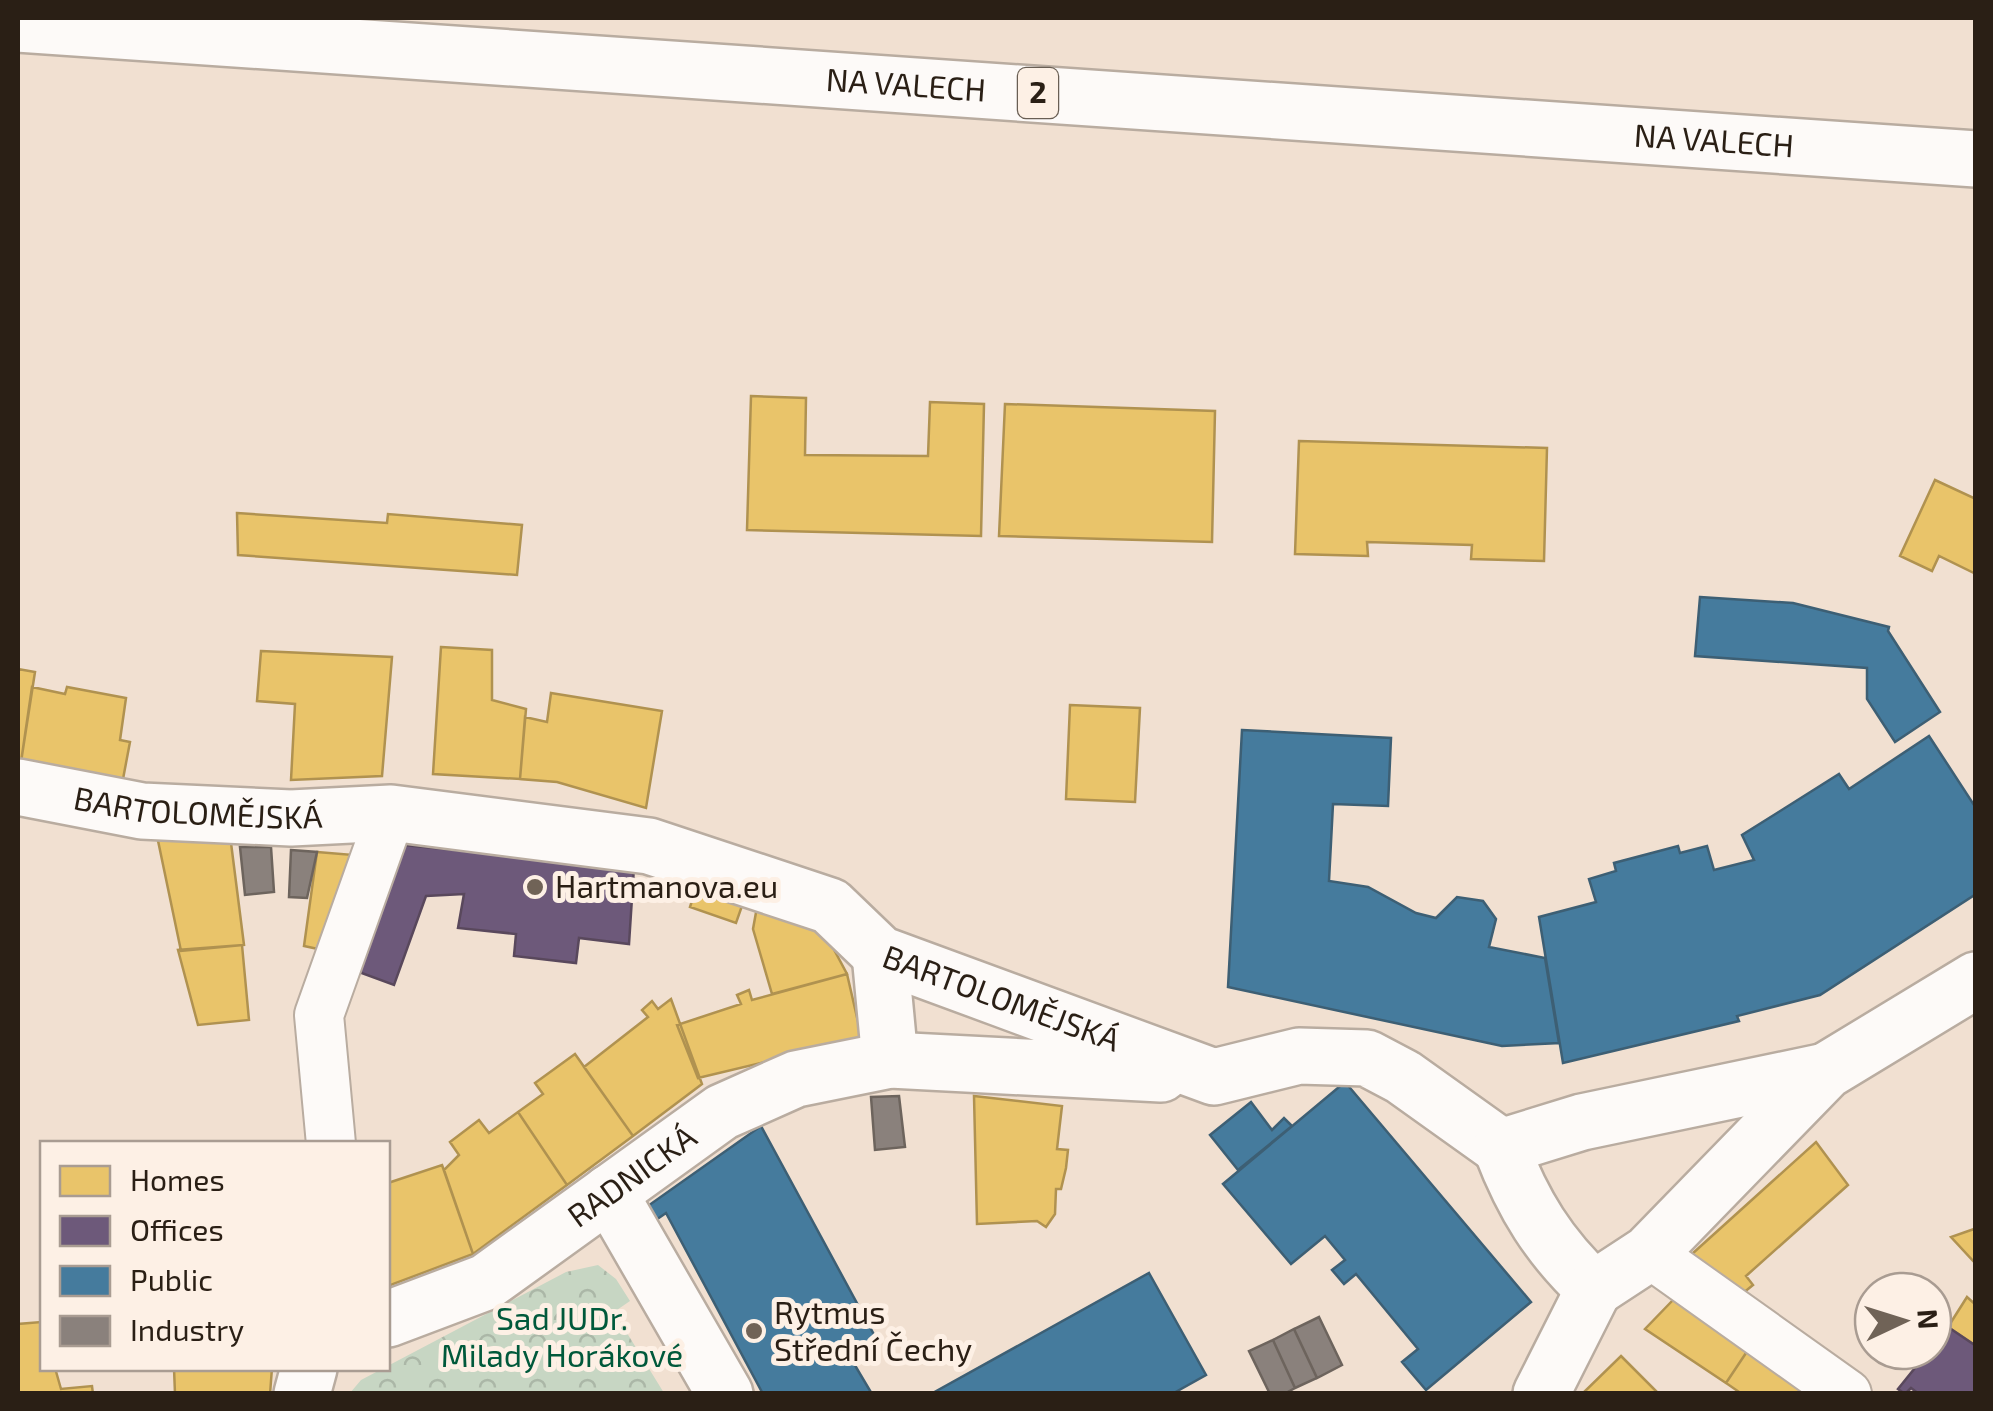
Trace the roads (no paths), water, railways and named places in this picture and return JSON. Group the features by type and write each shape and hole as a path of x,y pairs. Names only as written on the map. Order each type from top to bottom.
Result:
{"street":[{"name":"NA VALECH","path":"18,24 1976,159"},
{"name":"BARTOLOMĚJSKÁ","path":"18,787 142,812 291,818 391,814 649,846 830,906 880,954 1214,1077"},
{"path":"331,1141 319,1015 391,814"},
{"path":"880,954 890,1060"},
{"path":"1541,1394 1594,1289 1649,1253 1826,1071 1976,980"},
{"path":"1214,1077 1299,1056 1367,1058 1403,1077 1500,1147 1520,1198 1556,1254 1594,1289"},
{"name":"RADNICKÁ","path":"390,1318 486,1282 722,1112 796,1079 890,1060 1214,1077"},
{"path":"1500,1147 1582,1122 1826,1071"},
{"path":"610,1192 726,1394"},
{"path":"1649,1253 1847,1394"}],"place":[{"name":"Hartmanova.eu","path":"535,887"},
{"name":"Rytmus Střední Čechy","path":"754,1331"}],"park label":[{"name":"Sad JUDr. Milady Horákové","path":"562,1338"}]}
